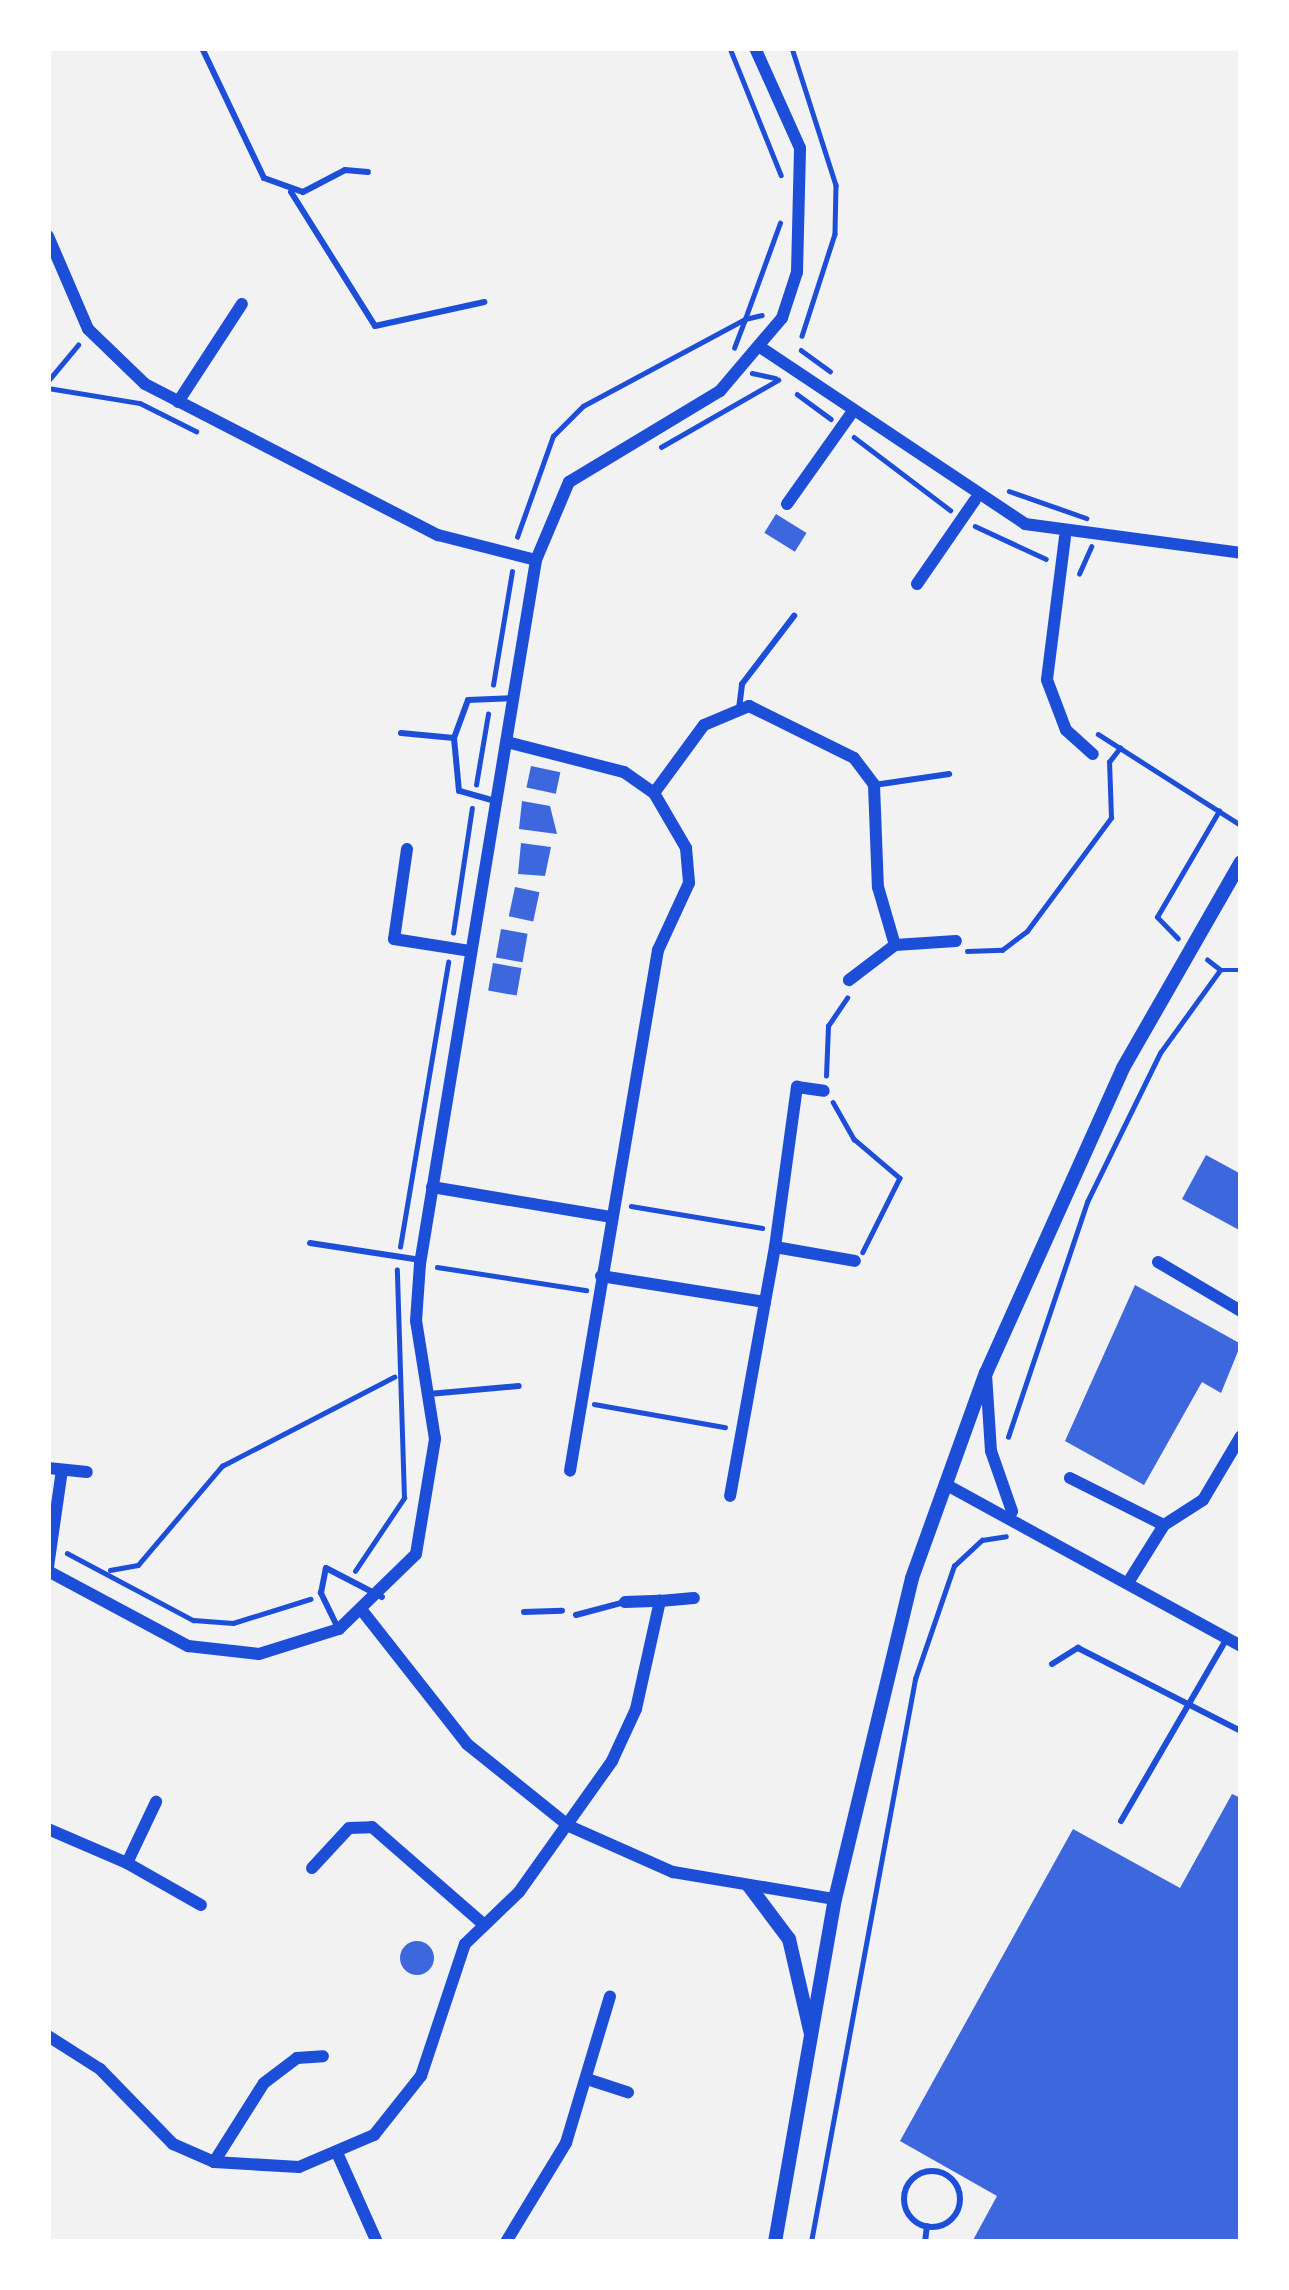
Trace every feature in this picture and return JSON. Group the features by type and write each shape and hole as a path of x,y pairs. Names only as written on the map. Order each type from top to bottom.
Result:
{"street":[{"path":"87,1472 55,1469 48,1569 209,1650 259,1654 339,1629 382,1597 416,1554 434,1496 420,1262 536,560 569,482 720,391 763,349 797,272 802,175 787,100 755,48"},
{"path":"48,236 88,329 178,402 438,535 536,560"},
{"path":"178,402 242,304"},
{"path":"763,349 975,500 1066,538 1186,538 1241,554"},
{"path":"787,504 850,413"},
{"path":"917,584 975,500"},
{"path":"1066,538 1047,680 1066,730 1093,754"},
{"path":"654,793 704,725 739,709 776,712 854,758 874,785 878,887 895,945"},
{"path":"507,742 624,772 654,793 686,848 689,883 658,950 570,1472"},
{"path":"406,849 394,939 471,951"},
{"path":"775,2242 835,1899 945,1484 986,1373 1123,1068 1239,864"},
{"path":"849,980 895,945 956,941"},
{"path":"730,1496 775,1247 790,1085 824,1090"},
{"path":"432,1187 612,1210"},
{"path":"775,1247 855,1261"},
{"path":"1158,1262 1241,1311"},
{"path":"601,1276 765,1302"},
{"path":"986,1373 991,1451 1012,1511"},
{"path":"1129,1580 1164,1525 1203,1500 1241,1436"},
{"path":"1070,1478 1164,1525"},
{"path":"945,1484 1012,1511 1031,1528 1241,1646"},
{"path":"625,1602 694,1598"},
{"path":"48,2036 100,2069 173,2144 214,2162 258,2170 338,2155 410,2093 450,1978 483,1924 569,1826 637,1709 660,1601"},
{"path":"364,1613 467,1744 569,1826 673,1872 835,1899"},
{"path":"127,1863 156,1802"},
{"path":"312,1868 349,1828 372,1827 483,1924"},
{"path":"48,1829 127,1863 201,1905"},
{"path":"749,1886 789,1939 813,2045"},
{"path":"506,2242 527,2220 590,2080 610,1996"},
{"path":"214,2162 264,2083 297,2058 323,2056"},
{"path":"590,2080 628,2092"},
{"path":"338,2155 376,2242"}],"lane":[{"path":"202,48 264,178 290,192 374,326 484,302"},
{"path":"290,192 344,170 368,172"},
{"path":"739,709 742,684 794,616"},
{"path":"495,800 459,791 454,738 468,700 514,698"},
{"path":"401,733 454,738"},
{"path":"874,785 949,774"},
{"path":"310,1243 420,1262"},
{"path":"426,1394 520,1386"},
{"path":"339,1629 321,1593 326,1568 353,1573 382,1597"},
{"path":"576,1615 625,1602"},
{"path":"524,1612 562,1611"},
{"path":"1121,1821 1227,1638"},
{"path":"1052,1664 1078,1648 1241,1731"},
{"path":"935,2171 953,2180 959,2208 927,2226 907,2209 906,2192 935,2171"},
{"path":"925,2242 927,2226"}],"path":[{"path":"730,48 774,140 782,192"},
{"path":"792,48 836,185 835,234 802,336"},
{"path":"715,343 745,319 782,208"},
{"path":"82,338 48,385 140,403 204,435"},
{"path":"801,350 837,376"},
{"path":"776,378 962,520 1061,564 1081,566"},
{"path":"1001,489 1085,513 1091,536 1073,595"},
{"path":"492,567 512,574"},
{"path":"1088,728 1241,825"},
{"path":"956,941 958,952 1002,950 1027,931 1111,818 1109,762 1120,748"},
{"path":"1219,811 1157,917 1220,970 1241,970"},
{"path":"1004,1459 1088,1202 1160,1053 1220,970"},
{"path":"849,980 828,1026 824,1090 854,1139 900,1178 855,1261"},
{"path":"612,1210 775,1230"},
{"path":"420,1262 598,1292"},
{"path":"52,1548 110,1570 193,1620 233,1623 321,1593 353,1573 404,1498 394,1377 222,1466 138,1565 110,1570"},
{"path":"582,1401 742,1430"},
{"path":"811,2242 897,1763 941,1591 963,1553 1031,1528"}],"building":[{"path":"776,514 807,533 795,552 764,533"},
{"path":"531,766 560,772 556,794 526,788"},
{"path":"522,801 550,806 557,834 519,829"},
{"path":"521,843 551,847 545,876 518,874"},
{"path":"515,887 539,892 533,922 509,916"},
{"path":"501,929 528,934 523,962 496,958"},
{"path":"493,963 522,968 517,996 488,991"},
{"path":"1206,1155 1241,1174 1241,1231 1182,1199"},
{"path":"1135,1285 1241,1344 1221,1393 1202,1382 1144,1485 1065,1441"},
{"path":"1232,1794 1241,1798 1241,2242 972,2242 997,2196 900,2141 1073,1829 1180,1888"},
{"path":"417,1941 429,1946 434,1958 429,1970 417,1975 405,1970 400,1958 405,1946"}]}
